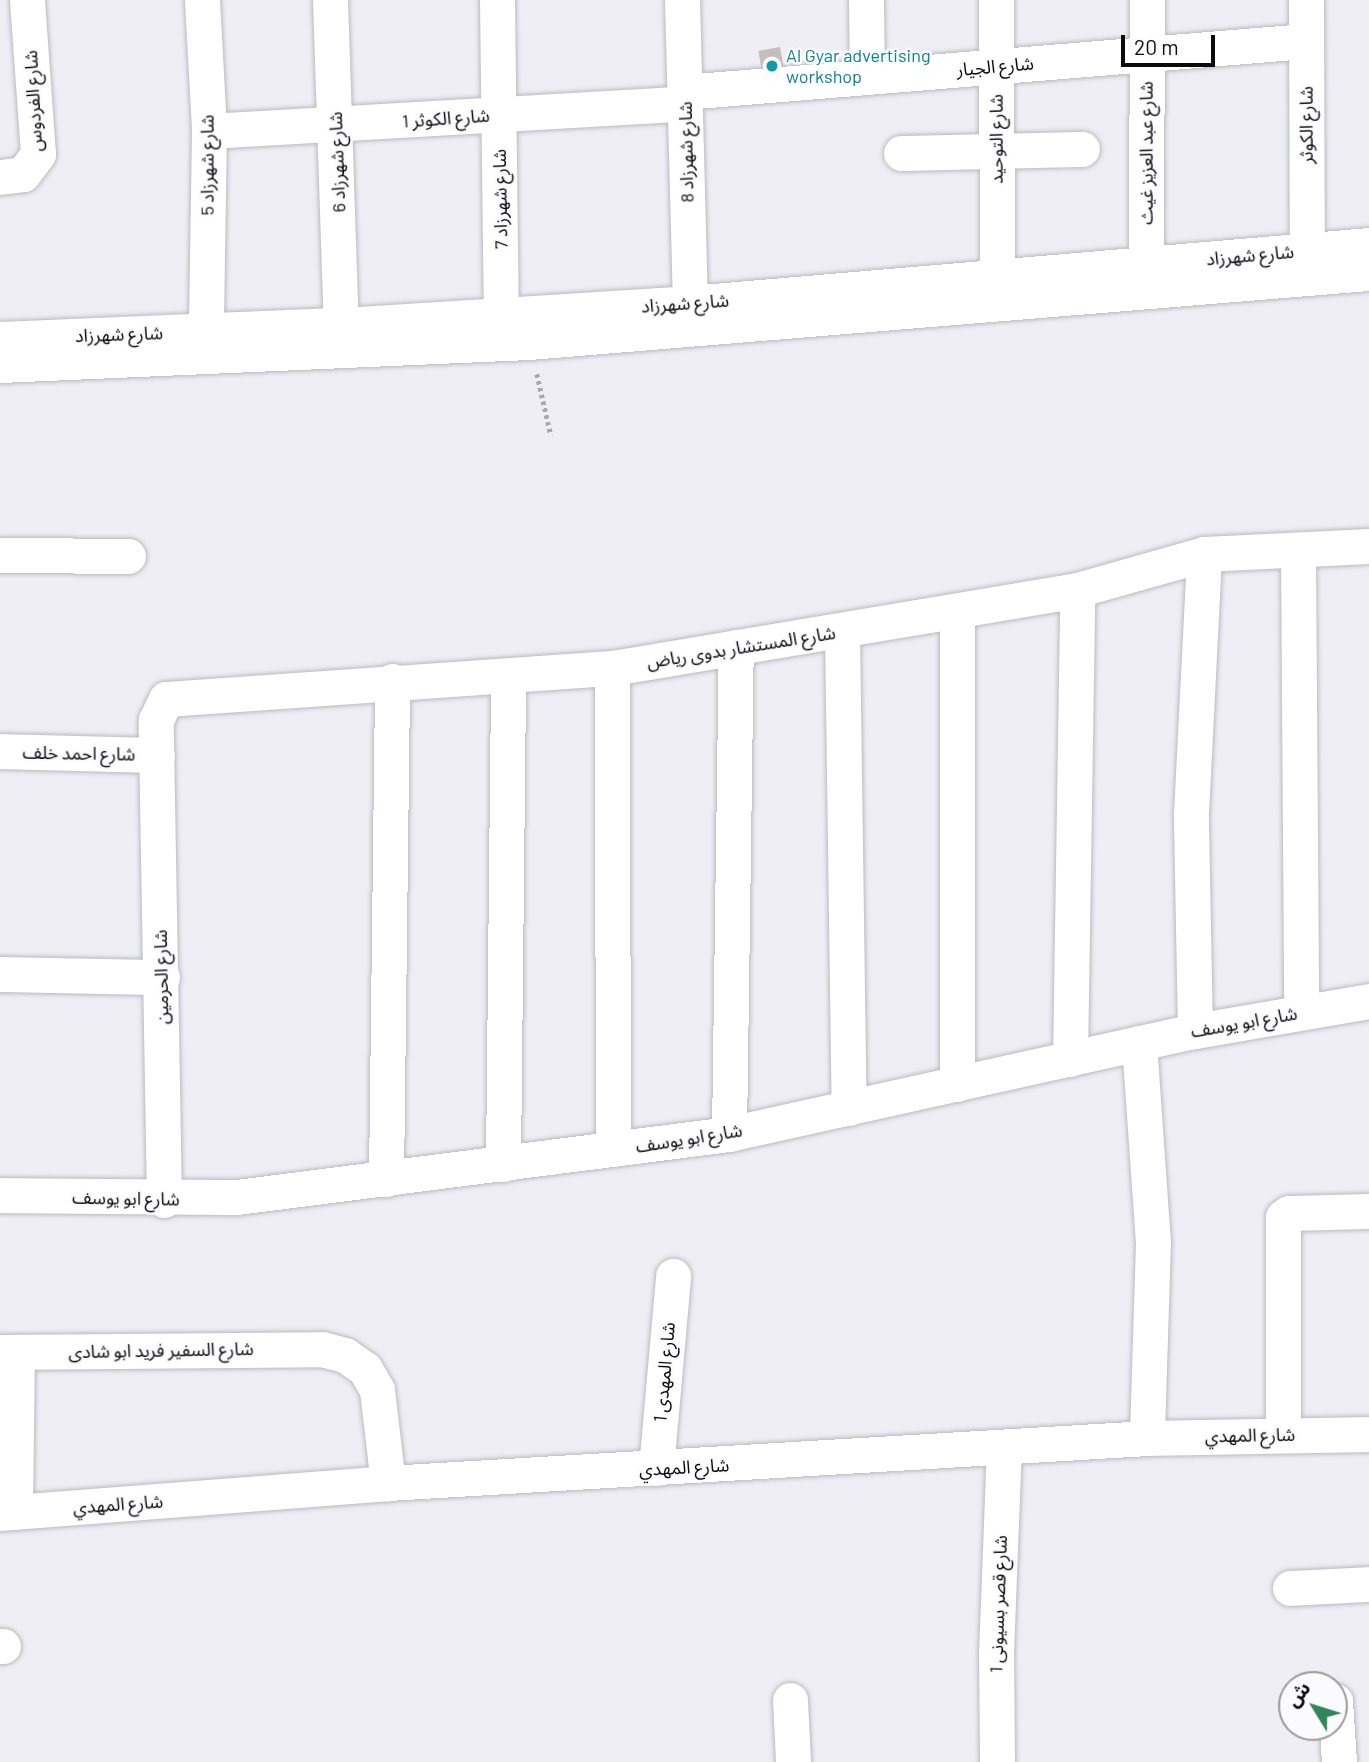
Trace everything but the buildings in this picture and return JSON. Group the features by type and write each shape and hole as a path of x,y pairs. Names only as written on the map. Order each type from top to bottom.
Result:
{"street":[{"name":"شارع الفردوس","path":"0,177 23,174 33,166 38,153 27,0"},
{"name":"شارع شهرزاد 5","path":"202,0 209,131 206,331"},
{"name":"شارع شهرزاد 6","path":"330,0 341,325"},
{"name":"شارع شهرزاد 7","path":"497,0 499,114 520,323"},
{"name":"شارع شهرزاد 8","path":"682,0 690,303"},
{"path":"866,0 867,77"},
{"name":"شارع التوحيد","path":"996,0 997,277"},
{"name":"شارع عبد العزيز غيث","path":"1146,264 1147,0"},
{"name":"شارع الكوثر","path":"1306,0 1307,250"},
{"name":"شارع الجيار","path":"684,98 867,77 1306,41"},
{"name":"شارع الكوثر 1","path":"209,131 499,114 684,98"},
{"path":"901,153 1082,149"},
{"name":"شارع شهرزاد","path":"0,339 341,325 520,323 690,303 1369,245"},
{"name":"شارع شهرزاد","path":"0,365 520,323 1369,273"},
{"name":"شارع المستشار بدوى رياض","path":"157,755 156,720 166,699 392,681 508,678 611,668 1077,590 1204,554 1369,546"},
{"path":"1298,550 1301,1011"},
{"path":"1195,1031 1191,813 1204,554"},
{"path":"0,555 128,556"},
{"path":"1070,1059 1077,590"},
{"path":"957,611 957,1084"},
{"path":"842,631 849,1108"},
{"path":"729,1134 736,647"},
{"path":"611,668 613,1149"},
{"path":"503,1164 508,678"},
{"path":"386,1179 392,681"},
{"name":"شارع احمد خلف","path":"0,751 157,755"},
{"name":"شارع الحرمين","path":"157,755 164,1200"},
{"path":"0,974 162,977"},
{"name":"شارع ابو يوسف","path":"0,1195 164,1200 237,1197 729,1134 1195,1031 1301,1011 1369,1002"},
{"path":"1139,1043 1153,1242 1147,1438"},
{"path":"1283,1434 1283,1217 1289,1213 1369,1211"},
{"name":"شارع المهدى 1","path":"656,1468 673,1276"},
{"name":"شارع السفير فريد ابو شادى","path":"8,1352 322,1349 345,1355 365,1369 377,1390 388,1483"},
{"path":"7,1513 8,1352"},
{"name":"شارع المهدي","path":"7,1513 388,1483 1147,1438 1369,1434"},
{"name":"شارع قصر بسيونى 1","path":"998,1762 996,1653 1004,1447"},
{"path":"1290,1588 1369,1584"},
{"path":"790,1700 793,1762"},
{"path":"1338,1741 1339,1762"}],"path":[{"path":"520,323 551,435"}],"place":[{"name":"Al Gyar advertising workshop","path":"772,66"}]}
